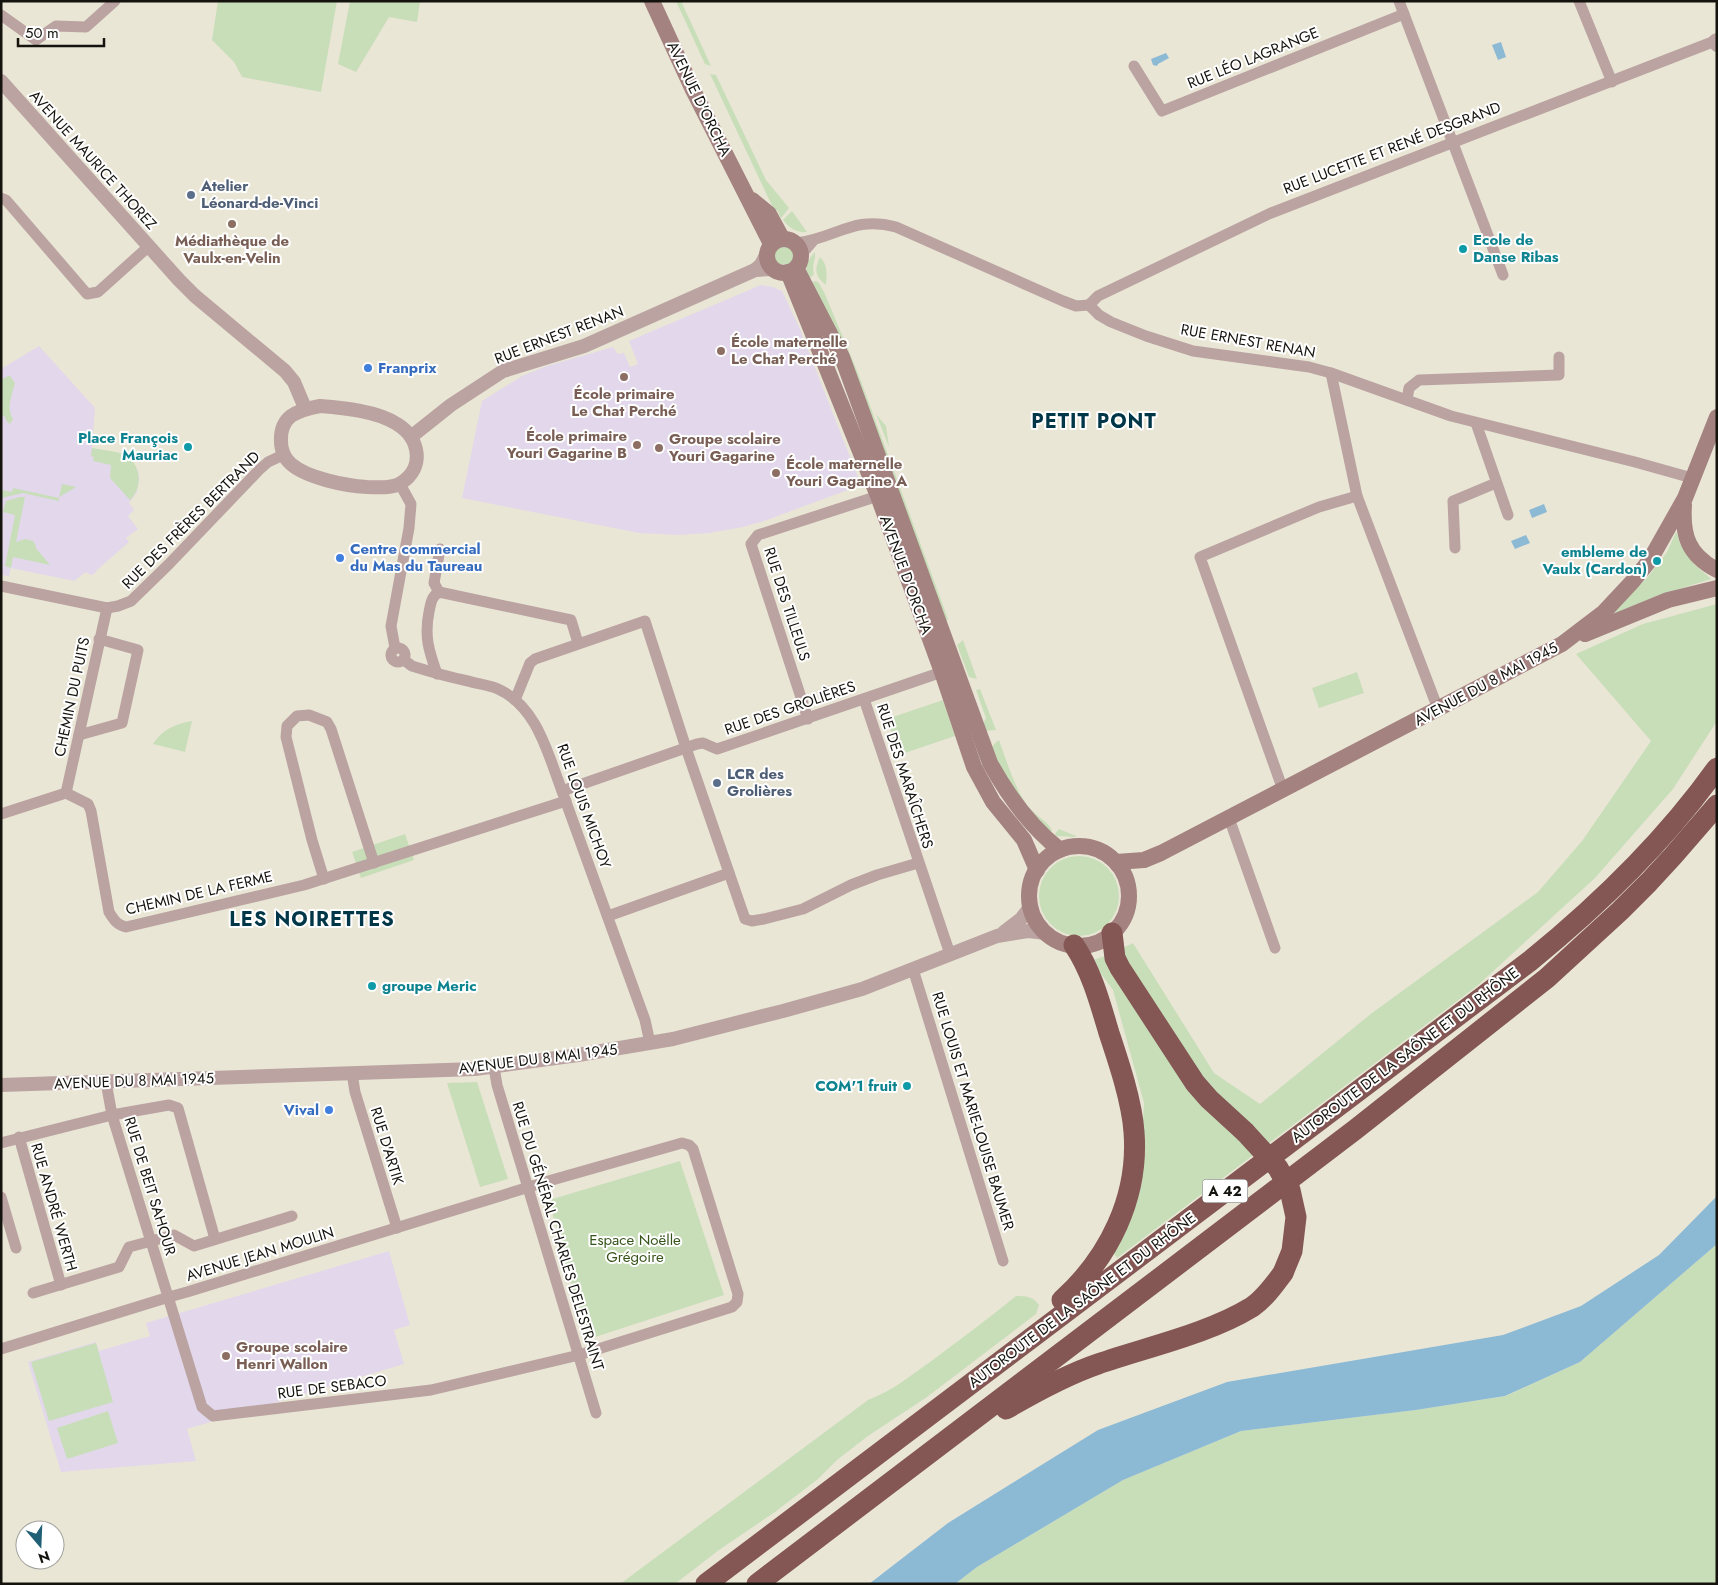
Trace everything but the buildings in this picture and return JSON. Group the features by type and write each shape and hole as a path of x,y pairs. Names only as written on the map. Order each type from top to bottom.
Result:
{"highway":[{"name":"AUTOROUTE DE LA SAÔNE ET DU RHÔNE","path":"706,1584 1530,961 1568,930 1632,869 1699,792 1717,768"},
{"name":"AUTOROUTE DE LA SAÔNE ET DU RHÔNE","path":"757,1584 1356,1129 1532,991 1620,911 1674,856 1717,805"},
{"path":"1674,856 1705,836 1717,824"},
{"path":"968,1423 1002,1411 1033,1393 1096,1364 1222,1322 1253,1306 1268,1293 1282,1273 1292,1251 1296,1217 1290,1190 1278,1168 1245,1132 1209,1099 1195,1083 1120,968 1115,958 1112,934"},
{"path":"1041,1331 1057,1305 1079,1285 1099,1259 1120,1222 1131,1185 1134,1152 1131,1110 1112,1041 1090,973 1074,945"}],"main road":[{"name":"AVENUE D'ORCHA","path":"652,1 693,90 747,196 769,214 878,496 942,672 974,767 993,802 1024,840 1037,870"},
{"name":"AVENUE D'ORCHA","path":"784,255 842,357 990,763 1006,793 1037,830 1060,850"},
{"name":"AVENUE DU 8 MAI 1945","path":"1116,862 1144,860 1161,854 1562,644 1604,612 1650,560 1685,498 1717,417"},
{"path":"1685,498 1683,525 1688,544 1699,557 1717,570"},
{"path":"1562,644 1668,600 1717,588"},
{"path":"1080,846 1093,848 1106,854 1116,862 1124,874 1129,889 1129,898 1126,914 1112,934 1090,944 1074,945 1059,941 1046,932 1035,920 1030,906 1031,884 1037,870 1051,855 1060,850 1080,846"},
{"name":"AVENUE DU 8 MAI 1945","path":"1129,889 1138,874 1161,854"}],"street":[{"path":"1,15 36,40 56,26 86,28 115,1"},
{"path":"1399,1 1503,275"},
{"path":"1579,1 1612,82"},
{"name":"RUE LÉO LAGRANGE","path":"1134,66 1162,111 1404,14"},
{"name":"RUE LUCETTE ET RENÉ DESGRAND","path":"1089,305 1098,296 1271,213 1716,42"},
{"name":"AVENUE MAURICE THOREZ","path":"1,81 195,296 285,371 294,382 305,408"},
{"path":"1,198 6,200 87,294 98,292 148,246"},
{"path":"784,255 853,225 881,223 896,227 1062,301 1076,306 1089,305"},
{"name":"RUE ERNEST RENAN","path":"412,436 451,405 503,371 584,346 755,270 784,255"},
{"name":"RUE ERNEST RENAN","path":"1089,305 1110,322 1193,351 1309,367 1331,373 1451,416 1692,478"},
{"path":"1407,400 1409,388 1419,380 1559,376 1559,357"},
{"path":"1331,373 1357,496 1438,709"},
{"path":"320,406 353,409 384,418 398,424 412,436 418,452 416,464 410,474 400,484 380,488 332,482 308,473 291,465 283,455 280,444 284,428 290,418 305,408 320,406"},
{"path":"1476,423 1508,515"},
{"name":"RUE DES FRÈRES BERTRAND","path":"1,586 107,608 131,601 259,470 268,462 283,455"},
{"path":"1455,548 1453,501 1496,483"},
{"name":"RUE LOUIS MICHOY","path":"400,484 411,504 409,528 391,626 395,648 391,652 392,658 396,662 404,660 412,666 437,674 497,688 515,700 525,710 543,740 645,1020 650,1043"},
{"name":"RUE DES TILLEULS","path":"808,719 751,544 758,535 878,496"},
{"path":"1283,790 1200,557 1319,507 1357,496"},
{"path":"440,549 434,583 439,592 570,620 578,643 530,663 515,700"},
{"path":"437,674 429,652 426,625 431,600 439,592"},
{"name":"CHEMIN DU PUITS","path":"66,793 107,608"},
{"name":"RUE DES MARAÎCHERS","path":"578,643 644,621 745,919 752,921 803,909 851,885 918,863"},
{"path":"79,735 122,723 138,650 99,639"},
{"name":"RUE DES GROLIÈRES","path":"564,796 686,748 704,743 717,749 942,672"},
{"name":"RUE DES MARAÎCHERS","path":"864,699 950,954"},
{"path":"324,879 312,840 286,737 287,726 297,716 309,715 319,717 327,722 374,863"},
{"path":"1,814 66,793"},
{"name":"CHEMIN DE LA FERME","path":"66,793 88,804 91,811 109,912 114,921 120,926 126,927 304,885 374,863 564,796"},
{"path":"1229,818 1275,948"},
{"path":"608,916 729,872"},
{"name":"AVENUE DU 8 MAI 1945","path":"1,1085 494,1067 650,1043 783,1011 862,989 997,936 1012,927 1026,913 1030,906"},
{"name":"AVENUE DU 8 MAI 1945","path":"997,936 1028,931 1046,932"},
{"name":"RUE LOUIS ET MARIE-LOUISE BAUMER","path":"913,969 1004,1262"},
{"name":"RUE DU GÉNÉRAL CHARLES DELESTRAINT","path":"494,1067 497,1085 596,1413"},
{"name":"RUE D'ARTIK","path":"352,1073 355,1092 397,1228"},
{"name":"RUE DE BEIT SAHOUR","path":"106,1082 112,1115 169,1297"},
{"name":"RUE ANDRÉ WERTH","path":"1,1143 112,1115 169,1105 178,1108 215,1239"},
{"name":"RUE ANDRÉ WERTH","path":"19,1137 60,1285"},
{"path":"529,1188 682,1143 689,1144 693,1149 738,1294 737,1302 732,1307 579,1355"},
{"name":"AVENUE JEAN MOULIN","path":"1,1349 529,1188"},
{"path":"1,1197 16,1248"},
{"name":"RUE ANDRÉ WERTH","path":"33,1293 119,1267 129,1247 151,1240 174,1235 194,1246 292,1216"},
{"name":"RUE DE SEBACO","path":"169,1297 202,1407 213,1416 431,1390 579,1355"}],"shaded area":[{"name":"Groupe scolaire Youri Gagarine","path":"761,285 782,291 799,327 861,485 743,527 709,533 679,535 639,533 462,498 482,401 522,376 547,366 613,347 618,354 624,353 630,367 638,364 629,341"},
{"path":"39,346 95,408 92,448 123,454 138,471 137,492 129,503 134,510 128,516 138,529 126,538 129,542 94,574 91,575 86,572 74,581 11,568 9,576 1,575 1,369"},
{"name":"Groupe scolaire Henri Wallon","path":"389,1251 410,1325 394,1330 404,1364 187,1429 196,1461 61,1472 28,1362 96,1342 99,1351 150,1336 146,1323"}],"green space":[{"path":"218,1 337,1 321,92 242,77 234,62 212,40"},
{"path":"350,1 420,1 417,22 389,17 356,72 338,64"},
{"path":"676,1 681,1 711,66 705,64"},
{"path":"710,74 716,75 766,180 789,208 781,218 777,210 774,210"},
{"path":"792,211 807,232 800,232 794,229 783,220"},
{"path":"784,245 791,248 794,255 791,262 784,265 777,262 774,255 777,248"},
{"path":"815,252 814,274 807,281 807,265"},
{"path":"820,257 826,266 826,285 818,276 816,269"},
{"path":"815,281 818,282 824,292 858,373 948,619 945,622 809,284"},
{"path":"8,376 15,383 10,401 13,419 10,424 4,415 1,418 1,380"},
{"path":"876,414 886,426 889,447"},
{"path":"92,448 123,454 134,463 139,482 130,500 110,478 111,465 93,461 94,457 91,456"},
{"path":"62,484 76,487 59,497"},
{"path":"13,488 59,498 59,501 23,493 1,498 1,490 12,492"},
{"path":"25,497 16,542 25,539 33,541 35,547 50,565 13,557 11,568 5,566 15,515 3,512 6,501"},
{"path":"1676,532 1694,564 1711,579 1657,596 1609,616 1647,578 1667,552"},
{"path":"1717,604 1717,721 1673,789 1595,878 1477,986 1117,1258 1113,1252 1143,1122 1144,1103 1113,990 1093,960 1133,943 1214,1073 1260,1104 1372,1013 1538,892 1582,841 1651,741 1576,654 1643,624"},
{"path":"963,640 977,679 969,677 957,645"},
{"path":"1357,672 1364,693 1319,708 1312,688"},
{"path":"980,689 996,730 986,731 982,726 986,718 976,690"},
{"path":"943,700 955,736 899,755 887,719"},
{"path":"192,721 185,752 153,744 170,728"},
{"path":"999,740 1022,798 1030,809 1050,827 1052,830 1050,835 999,772 992,747"},
{"path":"1059,829 1076,836 1056,836 1055,834"},
{"path":"405,834 414,860 361,878 352,852"},
{"path":"1079,856 1094,859 1107,868 1116,881 1119,896 1116,911 1107,924 1094,933 1079,936 1064,933 1051,924 1042,911 1039,896 1042,881 1051,868 1064,859"},
{"path":"477,1082 508,1179 480,1187 447,1083"},
{"name":"Espace Noëlle Grégoire","path":"680,1161 724,1295 589,1339 571,1284 549,1200"},
{"path":"1717,1244 1717,1584 955,1584 977,1567 1123,1480 1241,1431 1416,1410 1506,1396 1580,1362"},
{"path":"1016,1296 1032,1298 1039,1305 1036,1314 927,1397 868,1436 837,1460 818,1479 775,1512 719,1550 675,1584 620,1584 868,1400 893,1388 908,1378"},
{"path":"96,1343 113,1402 49,1421 31,1362"},
{"path":"108,1411 118,1443 67,1459 57,1428"}],"water":[{"path":"1501,42 1506,57 1498,60 1492,45"},
{"path":"1166,53 1169,58 1157,66 1153,65 1151,59"},
{"path":"1544,504 1547,512 1532,518 1529,510"},
{"path":"1526,535 1530,543 1515,549 1511,541"},
{"path":"1717,1196 1717,1244 1580,1362 1505,1396 1416,1410 1241,1431 1123,1480 977,1567 955,1584 869,1584 948,1523 1098,1430 1227,1382 1503,1335 1581,1306 1659,1255"}],"place":[{"name":"Atelier Léonard-de-Vinci","path":"191,195"},
{"name":"Médiathèque de Vaulx-en-Velin","path":"232,224"},
{"name":"Ecole de Danse Ribas","path":"1463,249"},
{"name":"École maternelle Le Chat Perché","path":"721,351"},
{"name":"Franprix","path":"368,368"},
{"name":"École primaire Le Chat Perché","path":"624,377"},
{"name":"École primaire Youri Gagarine B","path":"637,445"},
{"name":"Place François Mauriac","path":"188,447"},
{"name":"Groupe scolaire Youri Gagarine","path":"659,448"},
{"name":"École maternelle Youri Gagarine A","path":"776,473"},
{"name":"Centre commercial du Mas du Taureau","path":"340,558"},
{"name":"embleme de Vaulx (Cardon)","path":"1657,561"},
{"name":"LCR des Grolières","path":"717,783"},
{"name":"groupe Meric","path":"372,986"},
{"name":"COM'1 fruit","path":"907,1086"},
{"name":"Vival","path":"329,1110"},
{"name":"Groupe scolaire Henri Wallon","path":"226,1356"}],"district":[{"name":"PETIT PONT","path":"1094,421"},
{"name":"LES NOIRETTES","path":"312,919"}]}
